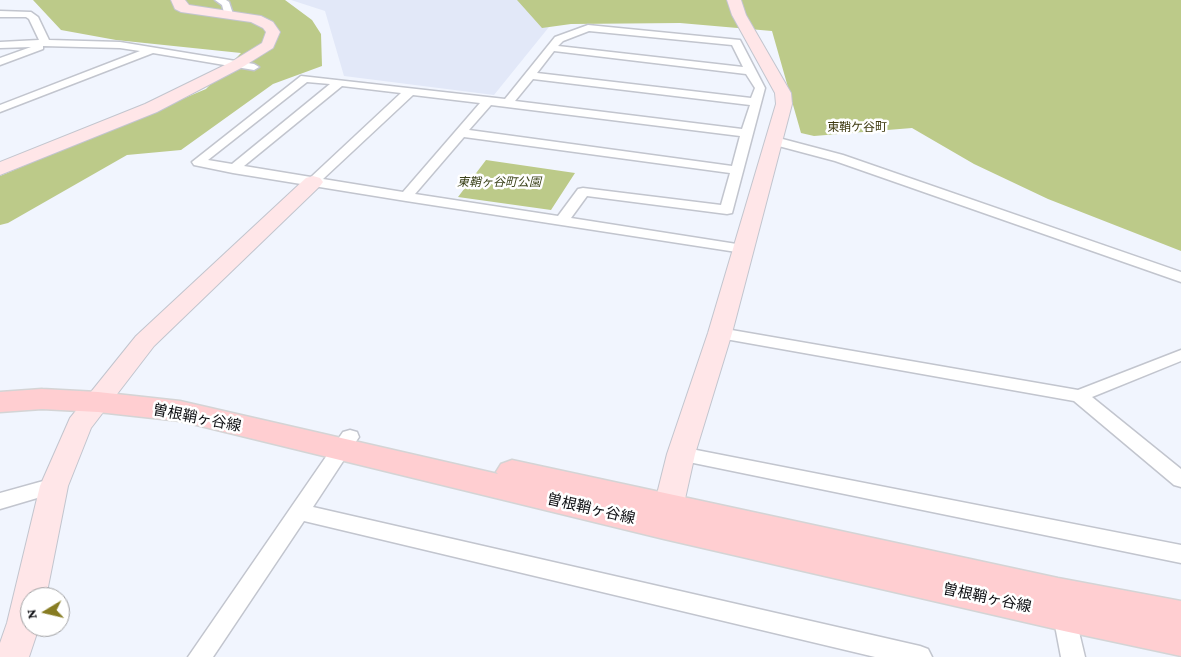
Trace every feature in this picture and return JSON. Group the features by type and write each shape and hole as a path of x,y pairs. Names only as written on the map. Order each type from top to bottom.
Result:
{"main road":[{"name":"曽根鞘ヶ谷線","path":"0,388 48,385 346,443 666,516 1064,615 1181,639"},
{"name":"曽根鞘ヶ谷線","path":"0,402 102,395"},
{"name":"曽根鞘ヶ谷線","path":"666,516 1181,617"}],"street":[{"path":"0,169 151,108 236,65 268,44 273,32 268,25 256,19 186,9 180,6 178,0"},
{"path":"220,0 226,4 228,14"},
{"path":"666,516 681,454 720,333 784,104 782,93 739,15 734,0"},
{"path":"0,14 28,14 33,17 45,43"},
{"path":"507,104 559,39 588,28 736,42 760,88 727,210 583,192 562,221"},
{"path":"0,62 26,53 45,43"},
{"path":"0,45 45,43 120,45 254,67"},
{"path":"551,48 750,71"},
{"path":"0,109 150,51"},
{"path":"529,75 756,102"},
{"path":"744,249 406,197 198,162 304,78 747,133"},
{"path":"233,169 340,83"},
{"path":"12,657 24,623 54,486 78,425 145,342 409,92"},
{"path":"406,197 488,101"},
{"path":"461,133 737,170"},
{"path":"775,141 839,158 1181,277"},
{"path":"720,333 1079,396 1181,480"},
{"path":"1079,396 1181,355"},
{"path":"200,657 346,443"},
{"path":"681,454 1181,554"},
{"path":"0,501 54,486"},
{"path":"299,512 920,657"},
{"path":"1064,615 1073,657"}],"shaded area":[{"path":"291,0 534,0 553,22 494,95 344,76 325,11"}],"green space":[{"path":"33,0 285,0 312,20 321,34 322,66 273,84 181,150 127,155 8,223 0,225 0,176 206,89 241,53 116,40 61,30"},
{"path":"517,0 1181,0 1181,251 1048,199 974,164 912,128 814,136 801,133 772,31 680,23 571,24 542,28"},
{"name":"東鞘ヶ谷町公園","path":"486,160 575,173 551,210 458,197"}],"district":[{"name":"東鞘ケ谷町","path":"857,127"}]}
